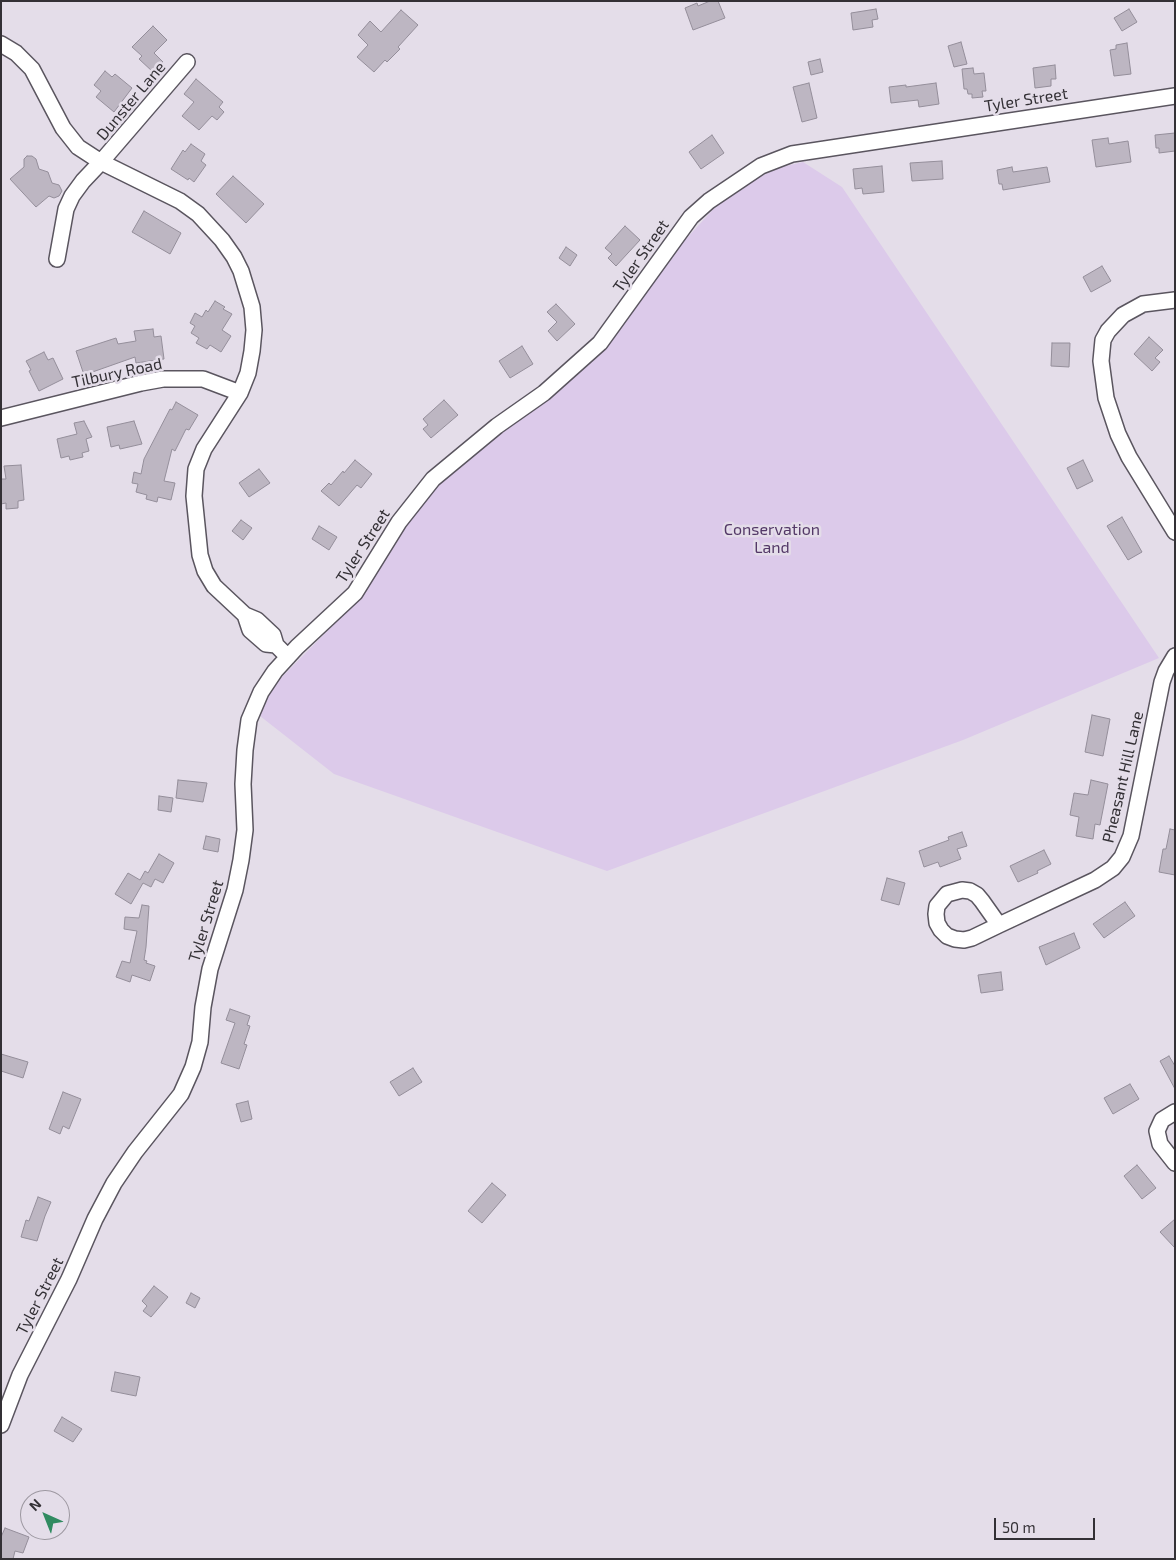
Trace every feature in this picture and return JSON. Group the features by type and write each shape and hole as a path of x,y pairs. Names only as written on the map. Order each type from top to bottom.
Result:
{"street":[{"path":"1,44 16,53 32,69 70,138 78,147 101,162 161,190 198,214 211,226 234,257 247,288 252,307 254,330 248,373 240,393 201,455 196,469 194,496 200,555 204,571 214,586 244,615 250,630 266,644 276,645 288,657"},
{"name":"Dunster Lane","path":"57,259 66,209 82,181 101,162 187,62"},
{"name":"Tyler Street","path":"1,1424 20,1375 69,1280 95,1219 110,1190 135,1152 181,1094 193,1067 200,1042 203,1007 210,968 235,890 241,860 245,830 243,784 249,720 261,692 275,671 288,657 355,592 400,522 434,478 497,426 544,393 600,343 691,216 709,201 760,166 792,154 1175,96"},
{"path":"1175,300 1143,304 1123,315 1108,331 1104,340 1101,361 1106,398 1118,434 1129,457 1175,532"},
{"name":"Tilbury Road","path":"1,418 141,382 163,379 203,379 240,393"},
{"name":"Pheasant Hill Lane","path":"999,925 1100,877 1113,868 1122,857 1131,836 1162,682 1175,656"},
{"path":"1175,1112 1162,1120 1157,1131 1160,1144 1175,1163"}],"green space":[{"name":"Conservation Land","path":"803,162 842,187 1159,658 963,740 607,871 334,774 260,716 268,697 281,678 347,611 363,591 405,526 429,495 456,467 512,423 559,391 586,366 612,339 666,261 718,204 746,184 778,168"}],"building":[{"path":"710,1 718,1 725,18 693,30 685,8 697,3 698,6"},
{"path":"876,9 878,19 872,20 873,27 853,30 851,13"},
{"path":"1129,9 1137,22 1122,31 1114,18"},
{"path":"401,10 418,25 398,47 400,49 387,62 385,60 374,72 357,57 368,45 358,35 370,21 381,32"},
{"path":"153,26 167,40 154,53 163,62 153,72 139,59 142,56 132,47"},
{"path":"961,42 967,64 954,67 948,46"},
{"path":"1127,43 1131,74 1114,76 1110,50 1116,49 1116,45"},
{"path":"820,59 823,72 811,75 808,62"},
{"path":"1055,65 1056,79 1051,79 1051,86 1035,88 1033,68"},
{"path":"973,68 974,74 984,73 986,91 982,91 983,97 972,98 972,94 968,94 967,89 964,89 962,69"},
{"path":"105,71 112,77 115,74 132,88 114,112 96,97 101,91 94,85"},
{"path":"196,79 223,102 219,107 224,112 217,120 212,116 199,130 182,116 194,102 184,94"},
{"path":"809,83 817,118 802,122 793,87"},
{"path":"936,83 939,104 919,107 918,100 891,103 889,87"},
{"path":"1175,133 1175,151 1159,153 1159,148 1156,148 1155,135"},
{"path":"712,135 724,153 701,169 689,152"},
{"path":"1108,138 1109,144 1128,141 1131,162 1096,167 1092,140"},
{"path":"191,144 205,154 201,161 206,165 194,182 171,169 183,150 185,152"},
{"path":"27,156 32,156 36,159 39,169 48,172 52,183 59,185 62,191 59,196 54,198 49,196 36,207 10,179 24,167 24,159"},
{"path":"942,161 943,179 912,181 910,163"},
{"path":"882,166 884,192 863,194 862,188 855,189 853,169"},
{"path":"1012,167 1013,172 1047,167 1050,182 1003,190 1002,184 999,184 997,170"},
{"path":"233,176 264,204 246,223 216,194"},
{"path":"144,211 181,233 170,254 132,232"},
{"path":"625,226 640,240 616,266 608,258 612,254 605,248"},
{"path":"566,247 577,255 570,266 559,258"},
{"path":"1102,266 1111,281 1091,292 1083,277"},
{"path":"215,301 232,314 222,330 231,336 221,352 210,345 207,349 196,343 199,338 191,333 195,326 190,323 195,313 202,317 206,310 208,312"},
{"path":"556,304 575,324 557,341 548,331 557,322 547,312"},
{"path":"153,329 154,337 161,336 164,359 136,363 135,357 84,375 76,351 116,338 118,344 136,341 134,331"},
{"path":"1149,337 1163,350 1155,358 1160,362 1152,371 1134,354"},
{"path":"1052,343 1070,343 1069,367 1051,366"},
{"path":"522,346 533,364 510,378 499,361"},
{"path":"44,352 48,360 53,358 63,379 39,391 26,361"},
{"path":"444,400 458,415 431,438 423,429 428,425 423,419"},
{"path":"176,402 198,415 189,430 186,429 175,451 172,449 164,481 175,483 171,500 158,497 157,502 146,499 147,495 136,492 138,484 132,483 134,472 141,474 144,459 170,409 172,410"},
{"path":"84,421 92,437 86,439 89,451 82,453 83,457 70,460 69,456 61,458 57,439 77,434 74,423"},
{"path":"134,421 142,444 120,449 119,445 111,447 107,427"},
{"path":"355,460 372,474 361,488 357,485 339,506 321,491 329,483 331,485"},
{"path":"1083,460 1093,481 1077,489 1067,468"},
{"path":"21,465 24,500 18,501 18,508 6,509 6,503 1,504 1,479 6,479 4,466"},
{"path":"259,469 270,483 249,497 239,483"},
{"path":"1122,517 1142,552 1128,560 1107,526"},
{"path":"241,520 252,528 243,540 232,531"},
{"path":"319,526 337,537 329,550 312,539"},
{"path":"1092,715 1110,719 1103,756 1085,752"},
{"path":"178,780 207,783 203,802 176,798"},
{"path":"1091,780 1108,784 1100,825 1095,824 1093,839 1076,836 1079,817 1070,815 1074,793 1088,795"},
{"path":"159,796 173,798 171,812 158,810"},
{"path":"1170,829 1175,830 1175,875 1159,872 1163,849 1166,849"},
{"path":"962,832 967,846 957,849 961,859 940,867 938,862 924,867 919,851 949,840 948,837"},
{"path":"206,836 220,839 218,852 203,849"},
{"path":"1044,850 1051,864 1037,871 1038,873 1018,882 1010,866"},
{"path":"159,854 174,863 163,883 155,879 151,887 143,883 131,904 115,894 128,873 140,880 145,871 148,873"},
{"path":"887,878 905,883 899,905 881,900"},
{"path":"1125,902 1135,916 1104,938 1093,924"},
{"path":"142,905 149,906 144,960 147,961 146,963 155,966 150,981 132,975 130,982 116,977 122,961 130,963 137,931 124,929 125,917 139,918"},
{"path":"1074,933 1080,948 1046,965 1039,947"},
{"path":"1001,972 1003,990 981,993 978,975"},
{"path":"230,1009 250,1016 247,1025 250,1026 244,1044 247,1045 239,1069 221,1063 235,1023 226,1020"},
{"path":"1,1054 28,1062 23,1078 1,1071"},
{"path":"1169,1056 1175,1066 1175,1089 1160,1061"},
{"path":"413,1068 422,1082 399,1096 390,1082"},
{"path":"1130,1084 1139,1099 1113,1114 1104,1098"},
{"path":"63,1092 81,1099 69,1129 63,1126 60,1134 49,1129"},
{"path":"248,1101 252,1119 241,1122 236,1104"},
{"path":"1137,1165 1156,1188 1142,1199 1124,1176"},
{"path":"492,1183 506,1195 482,1223 468,1211"},
{"path":"38,1197 51,1202 37,1241 21,1237 26,1220 29,1221"},
{"path":"1175,1219 1175,1248 1160,1232"},
{"path":"154,1286 168,1297 151,1317 143,1311 147,1306 142,1301"},
{"path":"191,1293 200,1298 195,1308 186,1303"},
{"path":"115,1372 140,1377 136,1396 111,1391"},
{"path":"62,1417 82,1429 73,1442 54,1431"},
{"path":"5,1528 20,1534 20,1540 28,1540 23,1553 15,1551 13,1559 1,1559 1,1537"}]}
